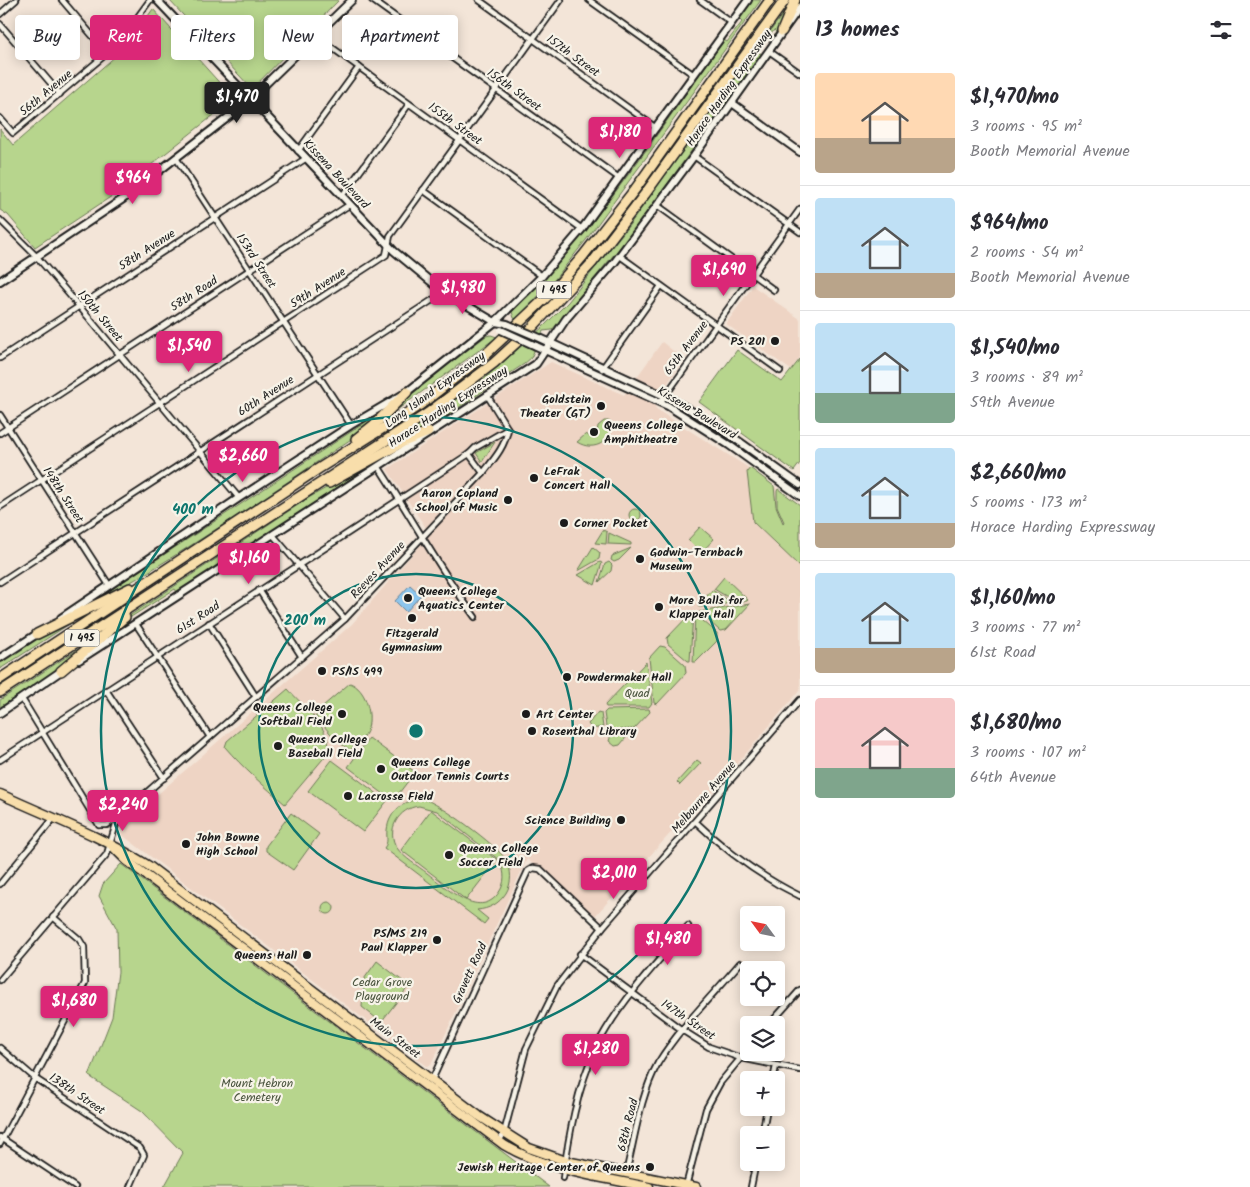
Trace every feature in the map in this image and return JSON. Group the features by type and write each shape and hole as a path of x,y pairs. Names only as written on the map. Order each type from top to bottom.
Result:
{"highway":[{"name":"Long Island Expressway","path":"0,679 318,468 420,405 454,380 514,329 553,291 636,188 770,0"},
{"name":"Long Island Expressway","path":"0,692 428,413 494,363 563,297 620,228 785,0"},
{"path":"782,32 795,0"},
{"path":"318,468 375,424 407,392"},
{"path":"299,496 428,432"},
{"path":"37,634 156,577"},
{"path":"60,672 106,631 164,584"}],"main road":[{"name":"Kissena Boulevard","path":"157,0 388,245 441,290 495,322 507,324 540,338 664,396 719,427 800,485"},
{"path":"332,20 352,0"},
{"path":"0,658 350,425 407,392 495,322 542,276 582,229 748,0"},
{"name":"Horace Harding Expressway","path":"0,713 428,432 536,364 566,319 620,256 694,156 800,7"},
{"path":"0,281 123,199 250,100 291,60"},
{"path":"732,103 800,152"},
{"name":"Kissena Boulevard","path":"495,322 501,330 660,403 714,435 800,496"},
{"name":"Main Street","path":"0,794 119,847 149,866 504,1133 564,1170 626,1173 696,1187"},
{"name":"Main Street","path":"110,844 115,851 499,1142 527,1158 564,1170 649,1187"}],"street":[{"path":"0,14 16,0"},
{"path":"62,0 90,33"},
{"name":"56th Avenue","path":"139,15 150,0"},
{"name":"156th Street","path":"372,0 619,178"},
{"name":"157th Street","path":"479,0 656,128"},
{"name":"59th Avenue","path":"0,507 386,255 390,236 561,0"},
{"path":"589,0 694,75"},
{"path":"700,0 732,23"},
{"path":"0,24 60,94"},
{"name":"155th Street","path":"332,48 582,229"},
{"path":"769,51 800,73"},
{"name":"56th Avenue","path":"0,118 13,133 101,60"},
{"path":"298,151 359,67"},
{"path":"342,196 409,104"},
{"path":"694,156 800,232"},
{"name":"153rd Street","path":"176,158 350,425"},
{"name":"58th Avenue","path":"0,358 305,159"},
{"path":"423,190 542,276"},
{"name":"58th Road","path":"0,433 349,205"},
{"path":"657,205 774,290"},
{"name":"65th Avenue","path":"660,403 800,209"},
{"name":"150th Street","path":"0,220 37,257 202,450 239,498"},
{"path":"620,256 780,371"},
{"path":"598,374 661,286"},
{"name":"60th Avenue","path":"0,582 437,297 441,290"},
{"path":"488,395 508,429"},
{"name":"148th Street","path":"0,416 109,585"},
{"name":"61st Road","path":"0,760 469,454 475,448 508,429"},
{"name":"Reeves Avenue","path":"100,824 107,825 122,814 345,619 483,473 499,453 507,438 508,429"},
{"path":"469,454 483,473"},
{"path":"378,466 423,536 453,588 475,618"},
{"path":"273,535 345,619"},
{"path":"259,590 302,657"},
{"path":"209,623 256,697"},
{"path":"136,624 210,737"},
{"path":"106,690 164,778"},
{"path":"22,699 100,824 93,837"},
{"name":"Melbourne Avenue","path":"499,1142 504,1133 518,1071 529,1040 557,986 602,928 799,702"},
{"name":"Reeves Avenue","path":"0,980 107,854 116,824 122,814"},
{"path":"0,884 53,819"},
{"path":"696,822 752,868 800,896"},
{"name":"Gravett Road","path":"426,1088 432,1080 524,876 532,868 540,869 602,928"},
{"path":"0,1144 86,982 84,947 78,938 53,917"},
{"path":"564,1170 580,1093 602,1038 632,993 688,926"},
{"name":"147th Street","path":"580,954 682,1030 709,1047 740,1058"},
{"name":"68th Road","path":"626,1173 642,1103 658,1064 682,1030 740,962"},
{"path":"776,1016 800,990"},
{"name":"138th Street","path":"0,1048 36,1079 140,1148 144,1155 130,1187"},
{"path":"686,1186 706,1109 720,1083 740,1059"},
{"name":"147th Street","path":"754,1061 800,1070"},
{"path":"775,1071 776,1066"},
{"path":"2,1138 75,1187"},
{"path":"751,1187 754,1171"}],"shaded area":[{"name":"PS 201","path":"753,286 800,319 800,357 791,370 726,324"},
{"path":"662,342 683,359 654,405 657,410 744,465 800,505 800,690 696,812 687,815 595,916 527,859 431,1065 426,1066 121,834 125,823 352,624 430,534 387,469 551,362 624,395"}],"green space":[{"path":"169,0 339,0 324,15 264,15 264,60 280,60 252,89 225,60 254,60 254,15 183,15"},
{"path":"752,0 761,0 586,240 555,279 516,319 514,318 512,312 570,249 624,181 724,40 727,42 742,22 739,19"},
{"path":"793,0 780,28 771,41 776,32 774,30 758,52 762,54 630,235 552,330 543,331 531,358 446,416 395,444 394,442 477,385 543,327 568,302 630,224"},
{"path":"153,9 158,15 149,15"},
{"path":"161,18 171,29 171,60 199,60 234,99 112,196 35,247 8,215 0,210 0,129 13,145 111,60 161,60"},
{"path":"486,336 497,337 393,413 410,393"},
{"path":"737,350 782,382 800,359 800,463 794,471 699,402"},
{"path":"378,414 380,415 369,427 223,525 149,572 72,615"},
{"path":"604,421 609,421 610,428 609,434 602,443 590,446 577,442 586,434 589,436 597,432 598,426"},
{"path":"495,442 482,462 476,453"},
{"path":"371,463 372,465 177,592 175,589 131,617 127,625 101,642 117,624 310,497"},
{"path":"750,468 774,486 776,506 783,523 777,506 778,489 800,505 800,567 753,522 747,472"},
{"path":"635,509 641,515 635,521 629,515"},
{"path":"700,527 714,539 701,553 688,540"},
{"path":"603,530 607,532 606,544 595,543"},
{"path":"609,533 631,543 631,545 608,544"},
{"path":"593,547 600,553 599,559 578,571"},
{"path":"631,548 619,560 614,562 611,560 612,556"},
{"path":"600,562 602,563 595,585 578,575"},
{"path":"609,562 612,565 611,571 599,582 605,564"},
{"path":"724,577 747,601 736,602 714,589"},
{"path":"712,590 733,603 699,607"},
{"path":"750,604 726,630 720,631 699,612"},
{"path":"691,613 693,614 690,661 688,661 668,644 667,638"},
{"path":"695,614 717,633 717,641 696,662 693,662"},
{"path":"77,619 0,669 0,662 30,642"},
{"path":"89,642 56,671 0,707 0,700"},
{"path":"660,646 665,647 685,665 686,673 657,704 654,703 649,658"},
{"name":"Quad","path":"646,662 652,703 649,707 606,707 605,705"},
{"name":"Queens College Softball Field","path":"350,683 360,690 367,702 369,722 368,728 359,743 350,750 337,741 316,717 316,712"},
{"name":"Queens College Baseball Field","path":"288,689 322,727 329,745 328,753 285,804 246,770 225,747 227,741"},
{"path":"649,709 650,712 634,729 611,730 606,726 604,713 607,710"},
{"path":"598,712 601,713 603,727 592,729 588,724"},
{"path":"612,732 630,733 620,745 615,746 609,741"},
{"name":"Queens College Outdoor Tennis Courts","path":"369,738 415,772 393,801 348,767"},
{"name":"Lacrosse Field","path":"332,760 387,801 363,832 308,791"},
{"path":"697,760 701,763 680,785 677,782"},
{"path":"423,799 431,802 454,816 492,845 506,860 510,872 510,881 506,893 497,903 477,910 488,919 484,924 384,848 387,839 388,823 391,817 399,807","holes":["419,806 437,811 499,860 503,870 504,882 493,899 484,903 474,903 464,899 411,862 397,848 394,841 393,827 400,815"]},
{"name":"Queens College Soccer Field","path":"431,810 497,860 466,900 401,850"},
{"path":"291,813 319,834 293,870 266,851 266,846"},
{"name":"Mount Hebron Cemetery","path":"121,864 549,1187 164,1187 183,1153 142,1111 89,1076 112,1017 118,972 117,929 99,896 103,884"},
{"path":"326,902 330,902 334,908 330,914 326,914 322,910 322,906"},
{"name":"Cedar Grove Playground","path":"377,961 409,986 381,1022 362,1007 364,979"}],"water":[{"name":"Queens College Aquatics Center","path":"410,585 421,595 406,612 395,601"}],"place":[{"name":"PS 201","path":"775,341"},
{"name":"Goldstein Theater (GT)","path":"601,406"},
{"name":"Queens College Amphitheatre","path":"594,432"},
{"name":"LeFrak Concert Hall","path":"534,478"},
{"name":"Aaron Copland School of Music","path":"508,500"},
{"name":"Corner Pocket","path":"564,523"},
{"name":"Godwin-Ternbach Museum","path":"640,559"},
{"name":"Queens College Aquatics Center","path":"408,598"},
{"name":"More Balls for Klapper Hall","path":"659,607"},
{"name":"Fitzgerald Gymnasium","path":"412,618"},
{"name":"PS/IS 499","path":"322,671"},
{"name":"Powdermaker Hall","path":"567,677"},
{"name":"Queens College Softball Field","path":"342,714"},
{"name":"Art Center","path":"526,714"},
{"name":"Rosenthal Library","path":"532,731"},
{"name":"Queens College Baseball Field","path":"278,746"},
{"name":"Queens College Outdoor Tennis Courts","path":"381,769"},
{"name":"Lacrosse Field","path":"348,796"},
{"name":"Science Building","path":"621,820"},
{"name":"John Bowne High School","path":"186,844"},
{"name":"Queens College Soccer Field","path":"449,855"},
{"name":"PS/MS 219 Paul Klapper","path":"437,940"},
{"name":"Queens Hall","path":"307,955"},
{"name":"Jewish Heritage Center of Queens","path":"650,1167"}]}
